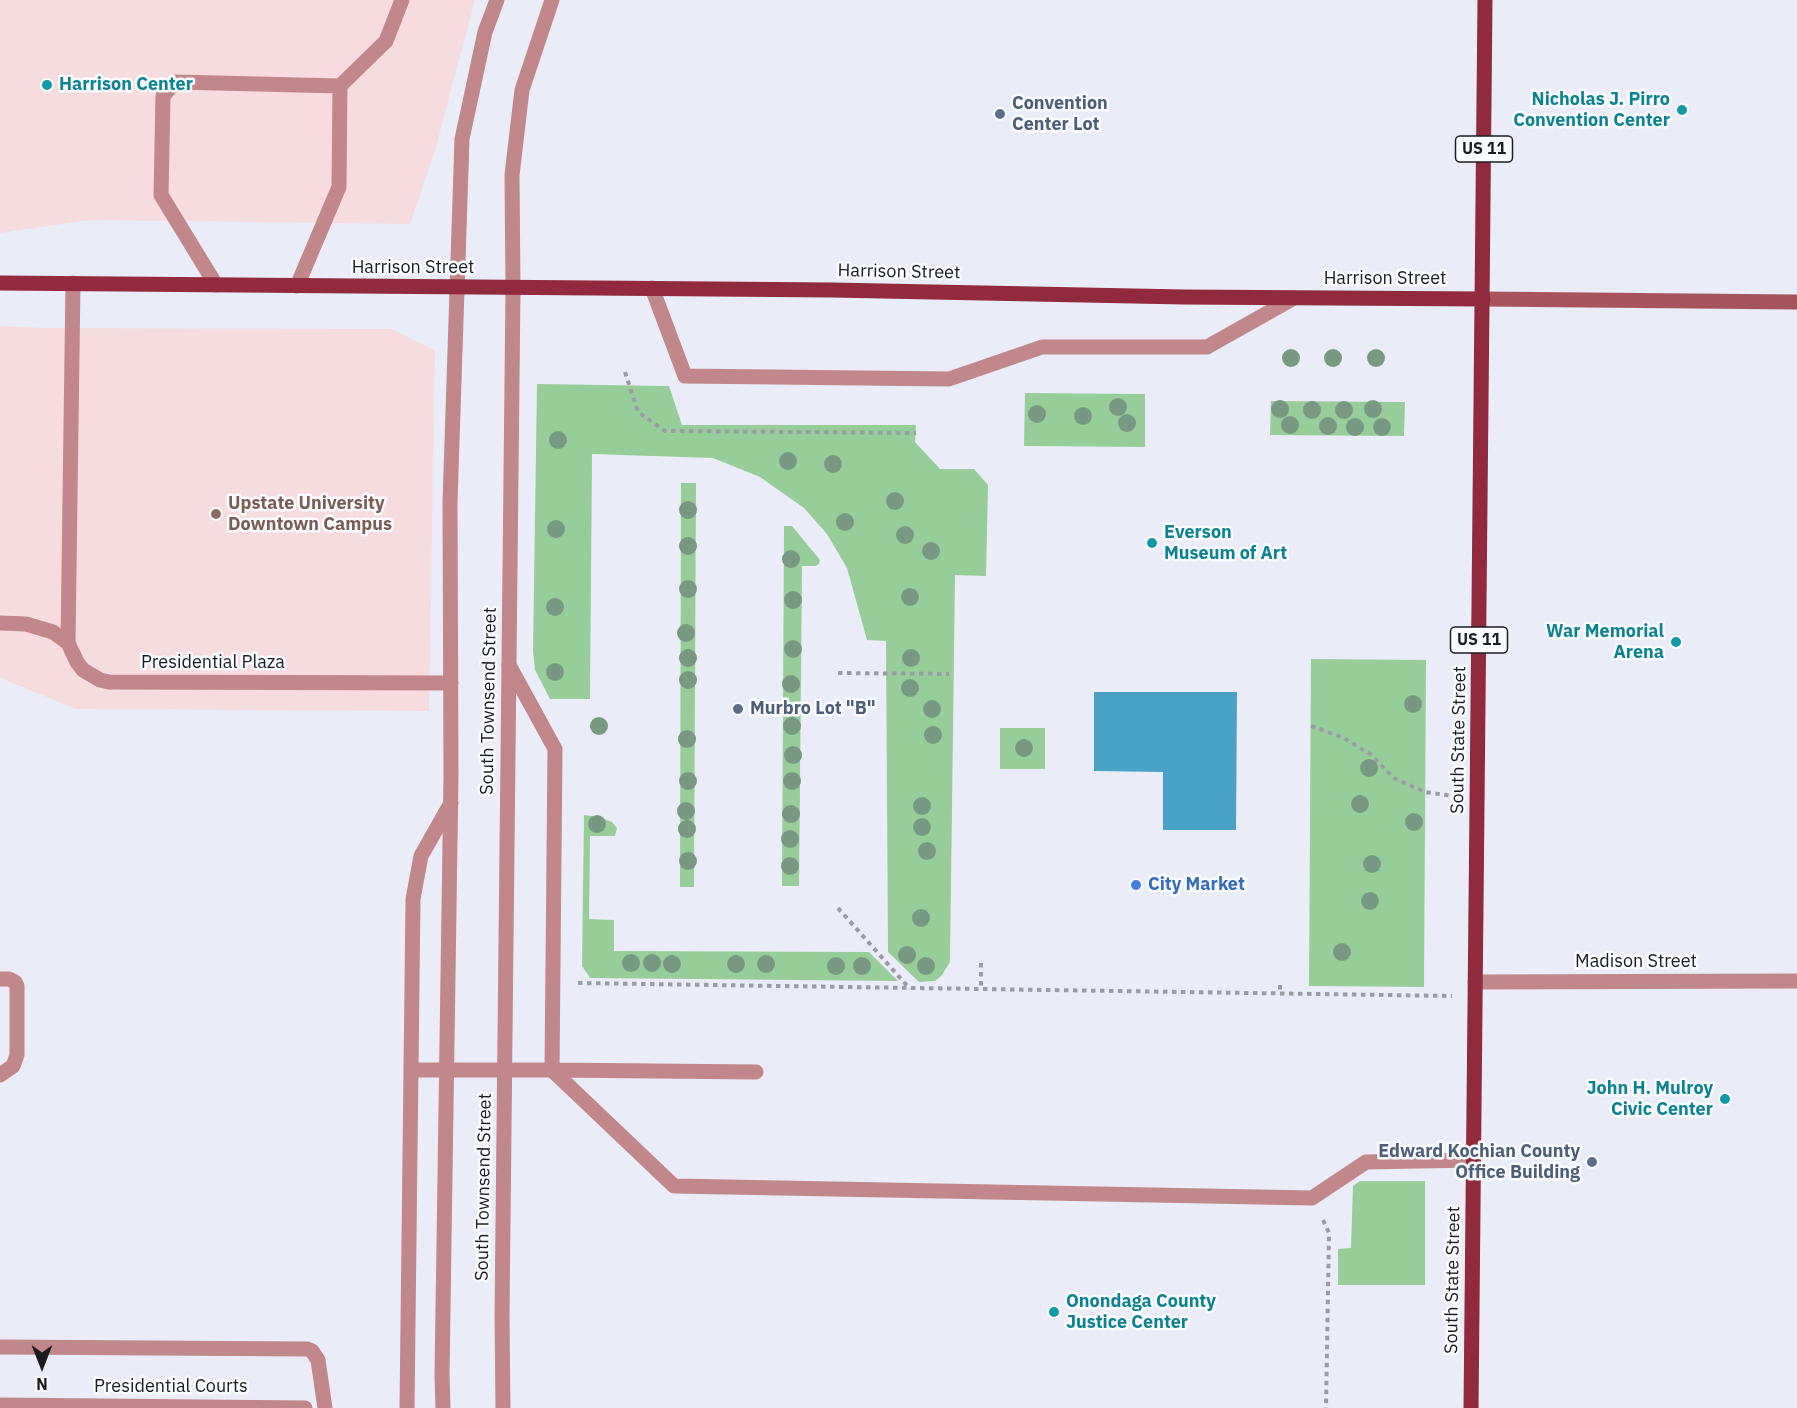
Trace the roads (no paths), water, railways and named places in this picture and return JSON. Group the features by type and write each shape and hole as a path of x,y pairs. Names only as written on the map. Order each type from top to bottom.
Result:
{"main road":[{"name":"South State Street","path":"1471,1408 1485,0"},
{"name":"Harrison Street","path":"0,283 652,288 1294,298 1797,302"}],"street":[{"path":"297,286 339,187 340,86 386,41 402,0"},
{"name":"South Townsend Street","path":"443,1408 451,803 450,502 462,139 485,32 497,0"},
{"name":"South Townsend Street","path":"503,1408 502,1316 513,288 512,175 522,90 552,0"},
{"path":"216,285 161,195 163,96 175,82 340,86"},
{"path":"68,643 73,283"},
{"path":"652,288 685,376 949,379 1042,347 1207,347 1294,298"},
{"path":"0,623 26,624 43,628 68,643"},
{"name":"Presidential Plaza","path":"68,643 83,670 100,680 109,682 451,683"},
{"path":"509,665 555,749 552,1070 674,1186 1312,1198 1366,1161 1474,1160"},
{"path":"407,1408 412,899 422,856 451,803"},
{"path":"0,979 9,979 17,986 17,1055 13,1066 0,1075"},
{"name":"Madison Street","path":"1475,989 1797,981"},
{"path":"411,1070 756,1072"},
{"path":"0,1347 308,1349 318,1360 325,1408"},
{"name":"Presidential Courts","path":"0,1405 305,1408"}],"water":[{"path":"1094,692 1237,692 1236,830 1163,830 1163,772 1094,771"}],"place":[{"name":"Harrison Center","path":"47,85"},
{"name":"Nicholas J. Pirro Convention Center","path":"1682,110"},
{"name":"Convention Center Lot","path":"1000,114"},
{"name":"Upstate University Downtown Campus","path":"216,514"},
{"name":"Everson Museum of Art","path":"1152,543"},
{"name":"War Memorial Arena","path":"1676,642"},
{"name":"Murbro Lot \"B\"","path":"738,709"},
{"name":"City Market","path":"1136,885"},
{"name":"John H. Mulroy Civic Center","path":"1725,1099"},
{"name":"Edward Kochian County Office Building","path":"1592,1162"},
{"name":"Onondaga County Justice Center","path":"1054,1312"}]}
